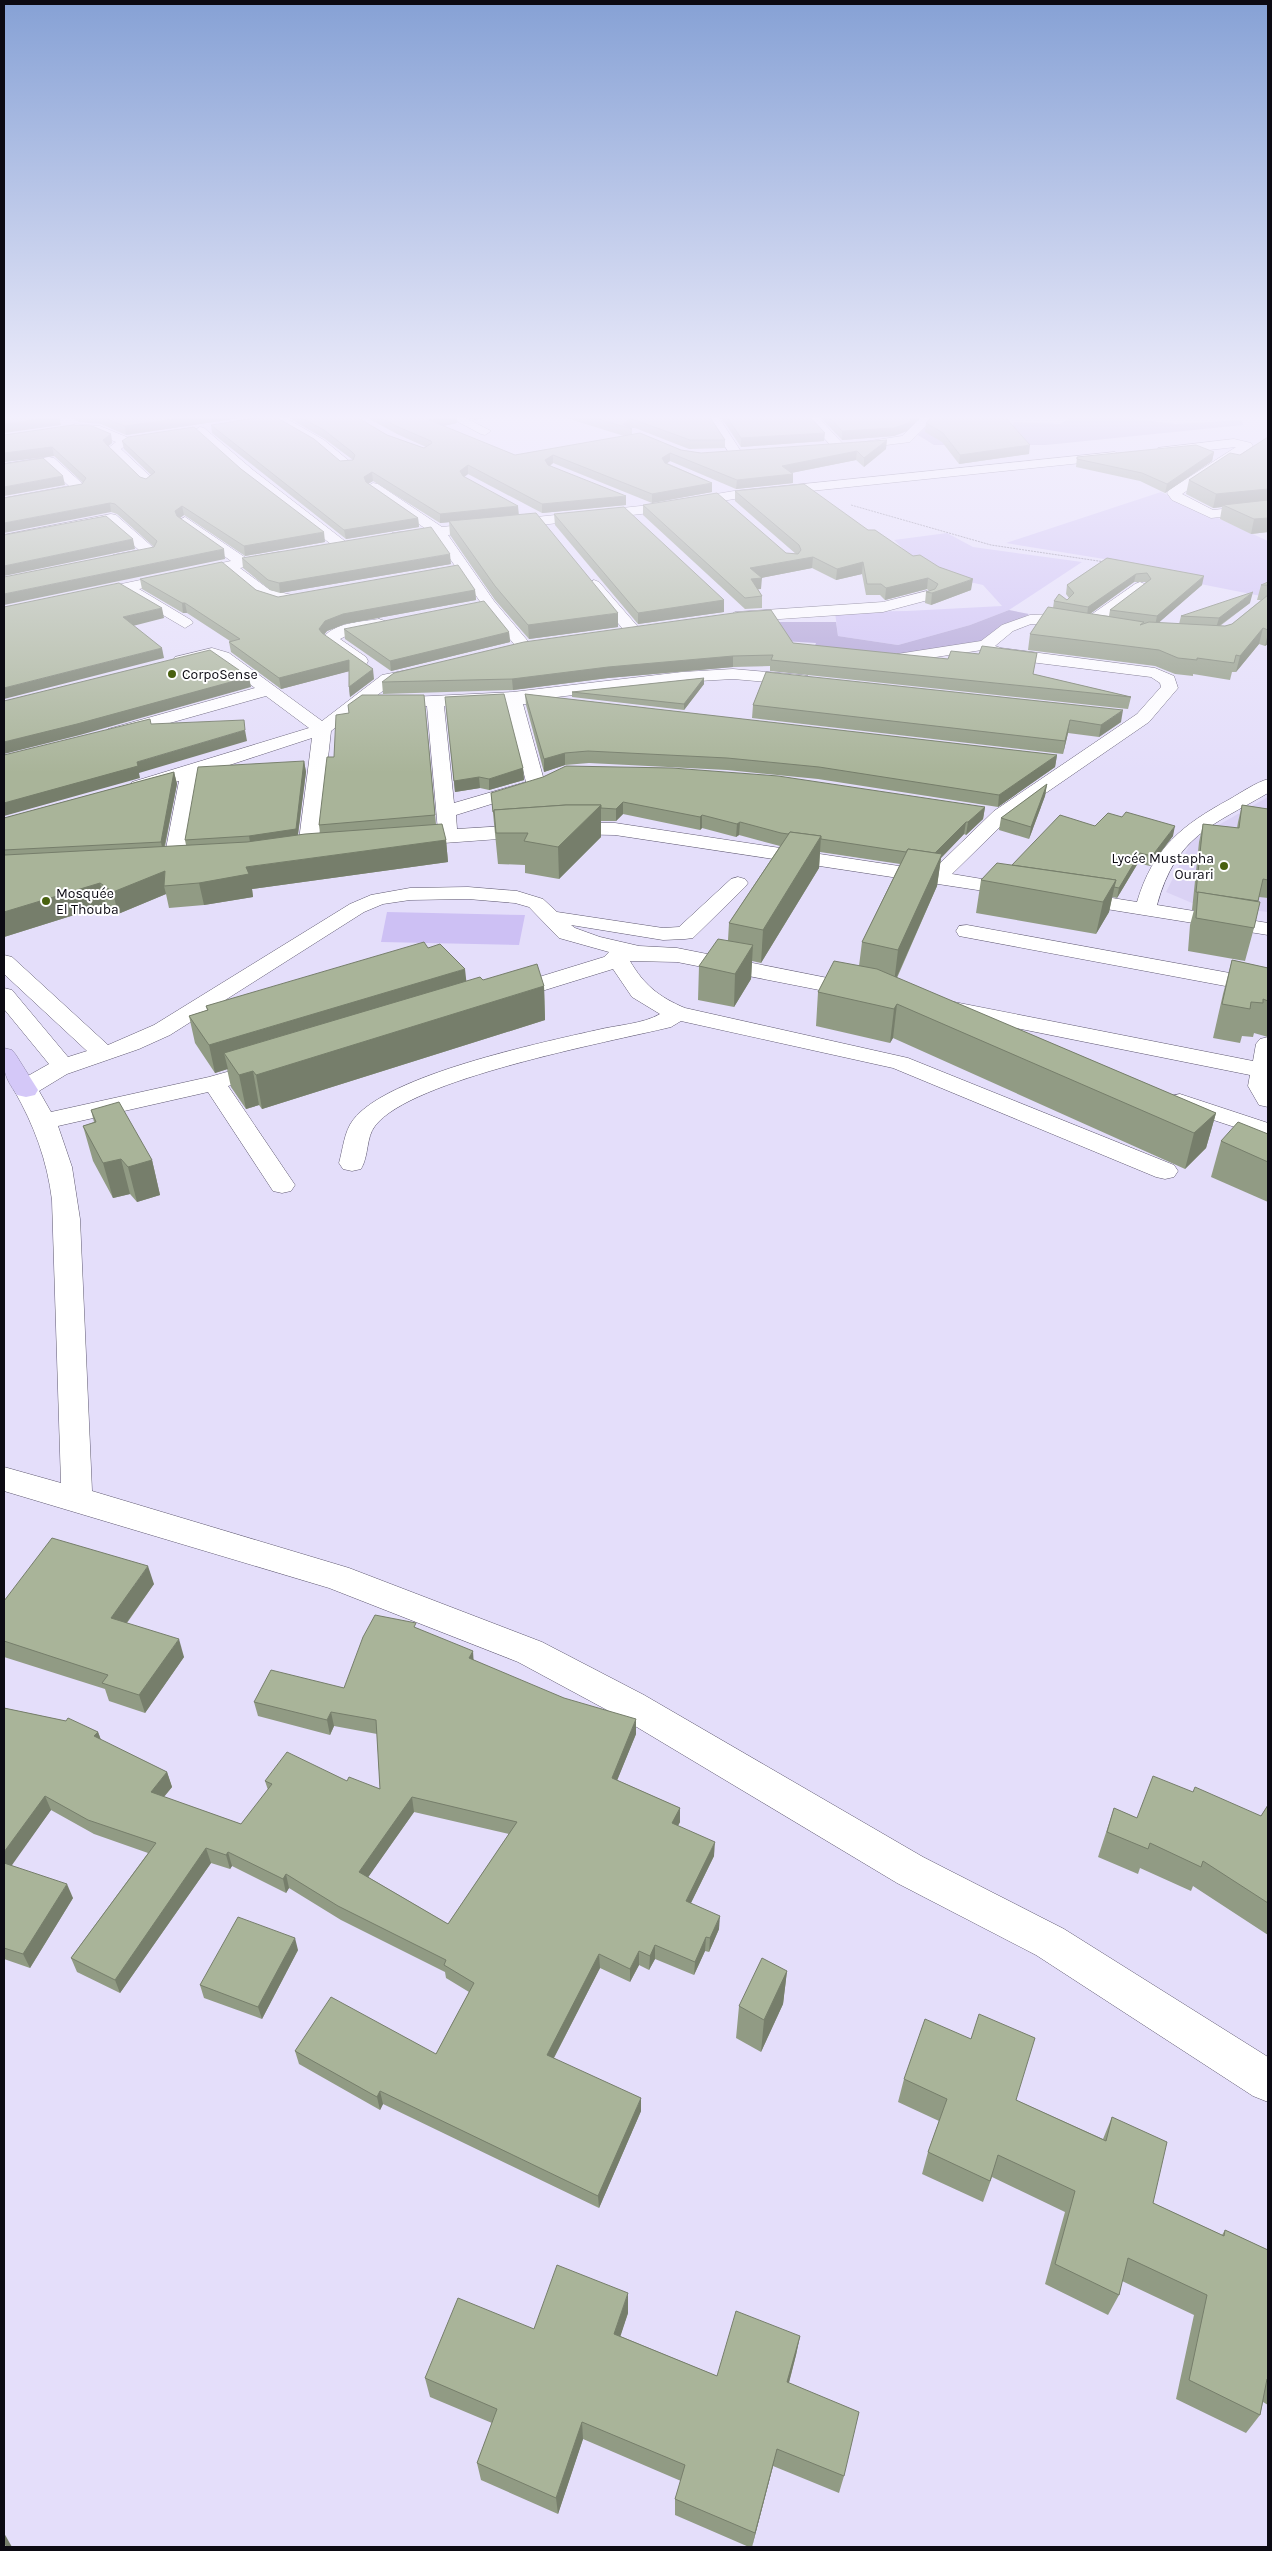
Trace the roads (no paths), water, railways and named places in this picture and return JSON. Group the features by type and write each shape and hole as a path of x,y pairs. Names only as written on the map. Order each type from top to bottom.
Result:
{"highway":[{"path":"4,1055 26,1090"}],"street":[{"path":"4,539 24,535"},
{"path":"101,562 150,552 131,535"},
{"path":"204,535 243,563"},
{"path":"328,535 341,545"},
{"path":"382,538 402,535"},
{"path":"440,535 489,604 524,646"},
{"path":"322,548 357,542"},
{"path":"69,598 227,565 292,554"},
{"path":"227,565 264,595 279,600 310,596"},
{"path":"444,572 463,568"},
{"path":"584,572 633,631"},
{"path":"1091,622 1140,586"},
{"path":"125,587 185,624"},
{"path":"723,611 740,616 882,607 906,603 927,596"},
{"path":"470,607 489,604"},
{"path":"903,657 986,645 1011,626 1044,616 1110,625"},
{"path":"388,679 330,639 345,630 393,622"},
{"path":"613,634 652,629"},
{"path":"507,650 544,644"},
{"path":"937,878 1001,815 1144,718 1170,688 1168,680 1155,673 998,653 990,650 986,645"},
{"path":"164,664 212,653 223,656 322,729"},
{"path":"122,790 190,772 322,729 388,679 430,670"},
{"path":"361,701 435,701 513,697 627,683 733,674 819,682"},
{"path":"93,738 268,690"},
{"path":"513,697 582,705"},
{"path":"513,697 536,784"},
{"path":"435,701 448,836"},
{"path":"1114,715 1144,718"},
{"path":"322,729 299,850 328,847"},
{"path":"1047,760 1077,763"},
{"path":"174,859 190,772"},
{"path":"445,812 536,784 554,776"},
{"path":"1145,909 1150,885 1175,843 1192,829 1268,785"},
{"path":"982,812 1001,815"},
{"path":"416,840 567,828 615,829 1031,892"},
{"path":"77,1499 64,1177 46,1122 26,1090 44,1076 64,1067 104,1054 162,1030 334,921 378,899 410,894 468,893 517,897 536,903 551,915 663,934 685,933 738,883"},
{"path":"1060,896 1268,928"},
{"path":"551,915 553,922 567,933 628,954 677,955 883,995"},
{"path":"966,931 1268,987"},
{"path":"489,1000 612,962 628,954"},
{"path":"628,954 633,986 640,994 657,1005 678,1013 900,1063 1165,1171"},
{"path":"4,962 104,1054"},
{"path":"4,995 64,1067"},
{"path":"932,1005 1267,1070"},
{"path":"352,1163 364,1122 389,1100 451,1076 560,1045 663,1022 678,1013"},
{"path":"1268,1044 1267,1070 1260,1086 1268,1100"},
{"path":"46,1122 214,1083 290,1060"},
{"path":"214,1083 282,1185"},
{"path":"1158,1094 1268,1131"},
{"path":"4,1479 338,1577 530,1652 632,1706 910,1870 1050,1942 1268,2081"}],"place":[{"name":"CorpoSense","path":"172,674"},
{"name":"Lycée Mustapha Ourari","path":"1224,866"},
{"name":"Mosquée El Thouba","path":"46,901"}]}
